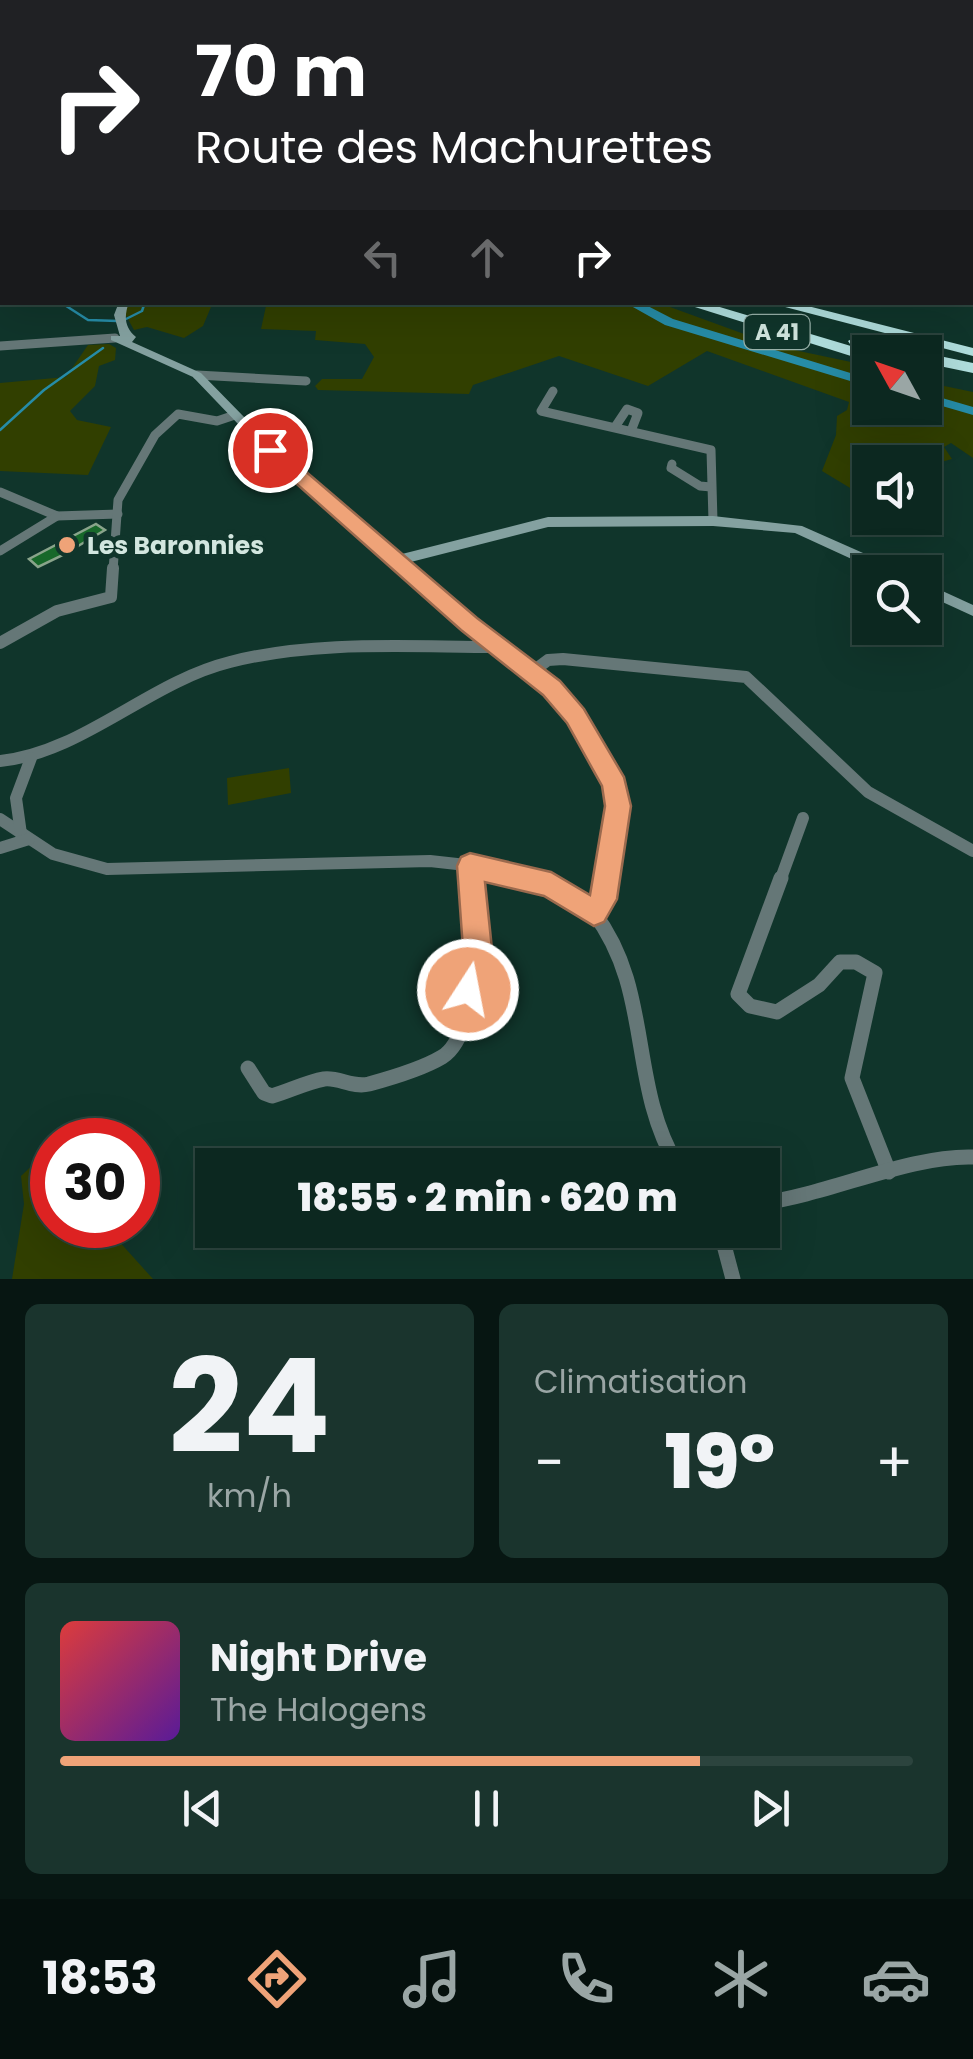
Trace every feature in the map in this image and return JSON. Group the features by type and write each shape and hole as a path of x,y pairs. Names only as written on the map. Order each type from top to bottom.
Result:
{"highway":[{"name":"A 41","path":"696,305 852,352"},
{"name":"A 41","path":"728,305 852,338"},
{"path":"786,305 973,350"},
{"path":"797,305 973,350"},
{"path":"942,362 973,368"},
{"path":"942,374 973,380"}],"street":[{"path":"121,331 124,305"},
{"path":"0,346 121,331 197,375 286,467 565,702 615,787 618,806 604,899 594,913"},
{"path":"197,375 306,381"},
{"path":"553,390 541,411 710,450 713,522"},
{"path":"615,427 623,410 634,410 638,414 631,431"},
{"path":"0,642 57,611 109,599 114,593 118,500 154,435 173,416 217,420 235,415"},
{"path":"672,464 671,468 700,486 711,487"},
{"path":"0,492 57,516 118,514"},
{"path":"0,551 57,516"},
{"path":"395,561 548,522 713,522 797,528 855,555"},
{"path":"942,596 973,611"},
{"path":"0,761 31,758 150,694 229,662 350,647 496,647"},
{"path":"532,672 548,660 562,659 746,677 868,792 973,851"},
{"path":"25,836 17,792 31,758"},
{"path":"803,818 738,994 756,1009 777,1012 819,985 840,962 856,962 876,973 852,1078 889,1172"},
{"path":"0,819 73,862 123,870 400,863 470,866 551,885 594,913 619,947 631,978 651,1114 668,1148"},
{"path":"0,848 25,836"},
{"path":"248,1068 264,1092 272,1096 328,1078 348,1086 366,1085 445,1056 458,1027 478,949 470,866"},
{"path":"780,1200 808,1196 947,1156 973,1157"},
{"path":"725,1248 733,1279"}],"green space":[{"path":"128,305 664,305 780,347 852,362 852,425 942,425 942,386 973,392 973,458 951,443 944,447 952,459 942,462 942,445 852,445 852,489 822,471 836,435 837,416 847,410 849,402 707,351 648,386 559,356 473,385 469,394 318,390 315,386 322,379 362,379 374,357 365,344 315,340 316,331 261,329 266,306 211,307 203,326 184,338 147,327 134,330 124,312"},
{"path":"109,344 116,348 115,360 99,366 95,386 70,411 77,420 111,427 88,475 0,471 0,383 66,377 88,345"},
{"path":"289,768 291,793 228,805 227,778"},
{"path":"30,1167 30,1248 125,1248 153,1279 12,1279 24,1204 21,1176"}],"building":[{"name":"Les Baronnies","path":"96,524 105,530 63,555 38,567 29,559"}],"waterway":[{"path":"65,305 88,320 118,321"},
{"path":"126,319 142,311 144,305"},
{"path":"636,305 669,322 852,378"},
{"path":"0,430 44,390 103,348"},
{"path":"942,402 973,411"}],"place":[{"name":"Les Baronnies","path":"67,545"}],"route":[{"path":"270,450 469,624 552,688 575,716 614,784 618,806 604,899 594,913 551,885 505,871 470,866 476,895 478,949 468,990"}]}
